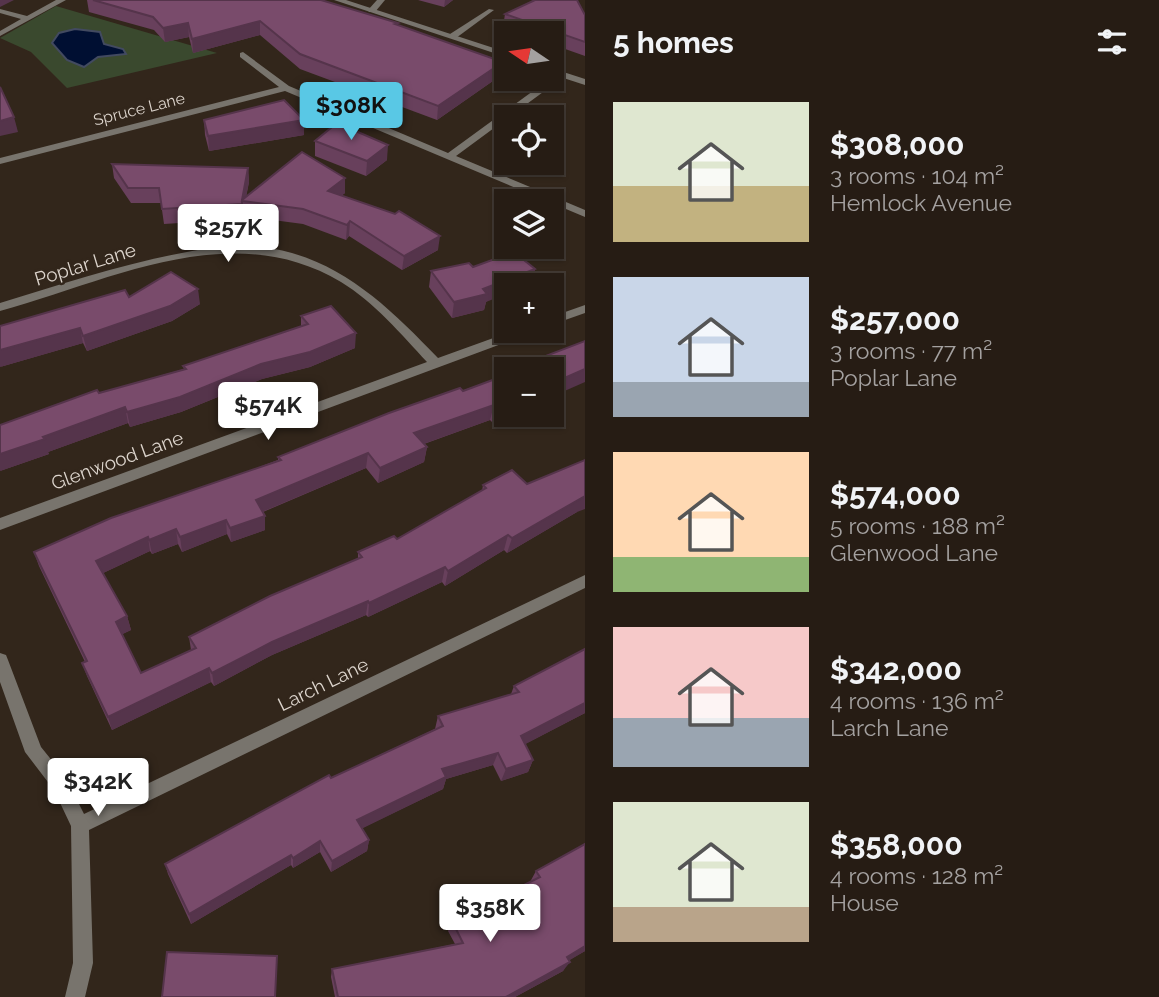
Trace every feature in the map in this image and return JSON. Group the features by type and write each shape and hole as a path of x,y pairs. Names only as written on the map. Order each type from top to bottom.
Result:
{"street":[{"path":"0,34 62,0"},
{"path":"338,0 494,51"},
{"path":"372,10 381,0"},
{"path":"0,11 28,19"},
{"path":"243,55 286,88 451,155 585,214"},
{"path":"564,75 585,82"},
{"name":"Spruce Lane","path":"0,161 286,88"},
{"path":"451,155 539,91"},
{"name":"Poplar Lane","path":"0,307 168,257 200,250 262,249 302,259 343,277 396,321 434,362"},
{"path":"564,316 585,309"},
{"name":"Glenwood Lane","path":"0,524 494,341"},
{"name":"Larch Lane","path":"80,825 585,581"},
{"path":"0,660 34,752 60,784 80,825 83,963 75,997"}],"lane":[{"path":"453,36 491,10"}],"green space":[{"path":"56,6 217,53 67,88 31,52 0,38"}],"water":[{"path":"75,29 100,32 104,44 123,49 126,54 98,57 84,67 67,60 52,43 59,33"}],"building":[{"path":"93,0 321,0 398,23 395,24 494,59 494,68 438,106 300,54 260,21 192,39 188,23 163,28 153,17"},
{"path":"535,0 577,0 585,15 585,42 564,35 564,21 525,21 505,14"},
{"path":"0,87 14,117 0,121"},
{"path":"284,100 304,120 208,136 204,120"},
{"path":"337,123 388,145 367,161 315,141"},
{"path":"302,152 345,178 328,191 395,214 399,211 440,236 404,256 350,221 347,225 303,209 242,201 242,204 162,209 159,188 128,188 112,164 248,168 242,200"},
{"path":"495,259 523,259 535,269 525,273 494,273 494,285 483,289 487,294 454,302 431,271 469,263 473,267"},
{"path":"171,272 198,289 170,306 83,336 80,328 0,350 0,326 125,290 129,297"},
{"path":"331,306 356,333 310,352 261,364 180,397 127,412 125,407 0,454 0,425 97,390 99,393 186,369 183,366 308,324 301,316"},
{"path":"585,341 585,369 564,378 564,357 543,357"},
{"path":"494,379 494,405 414,433 427,447 380,468 368,453 256,500 265,516 230,528 226,520 180,537 176,529 149,540 148,537 96,561 127,616 116,622 141,673 196,648 189,637 270,596 362,557 358,552 394,536 397,539 512,470 527,484 585,460 585,496 512,538 508,535 448,571 445,567 369,603 368,601 272,642 212,673 209,668 108,717 82,663 87,661 34,552 111,518 281,460 278,457 389,413 460,388 463,391"},
{"path":"585,649 585,703 521,736 533,760 506,769 498,753 442,769 446,777 357,820 369,840 332,861 320,841 189,914 165,864 329,775 331,778 443,726 438,716 519,692 514,686"},
{"path":"585,844 585,946 567,957 570,962 506,997 338,997 332,969 463,943 452,921 540,877 536,871"},
{"path":"167,952 277,956 275,997 162,997"}]}
